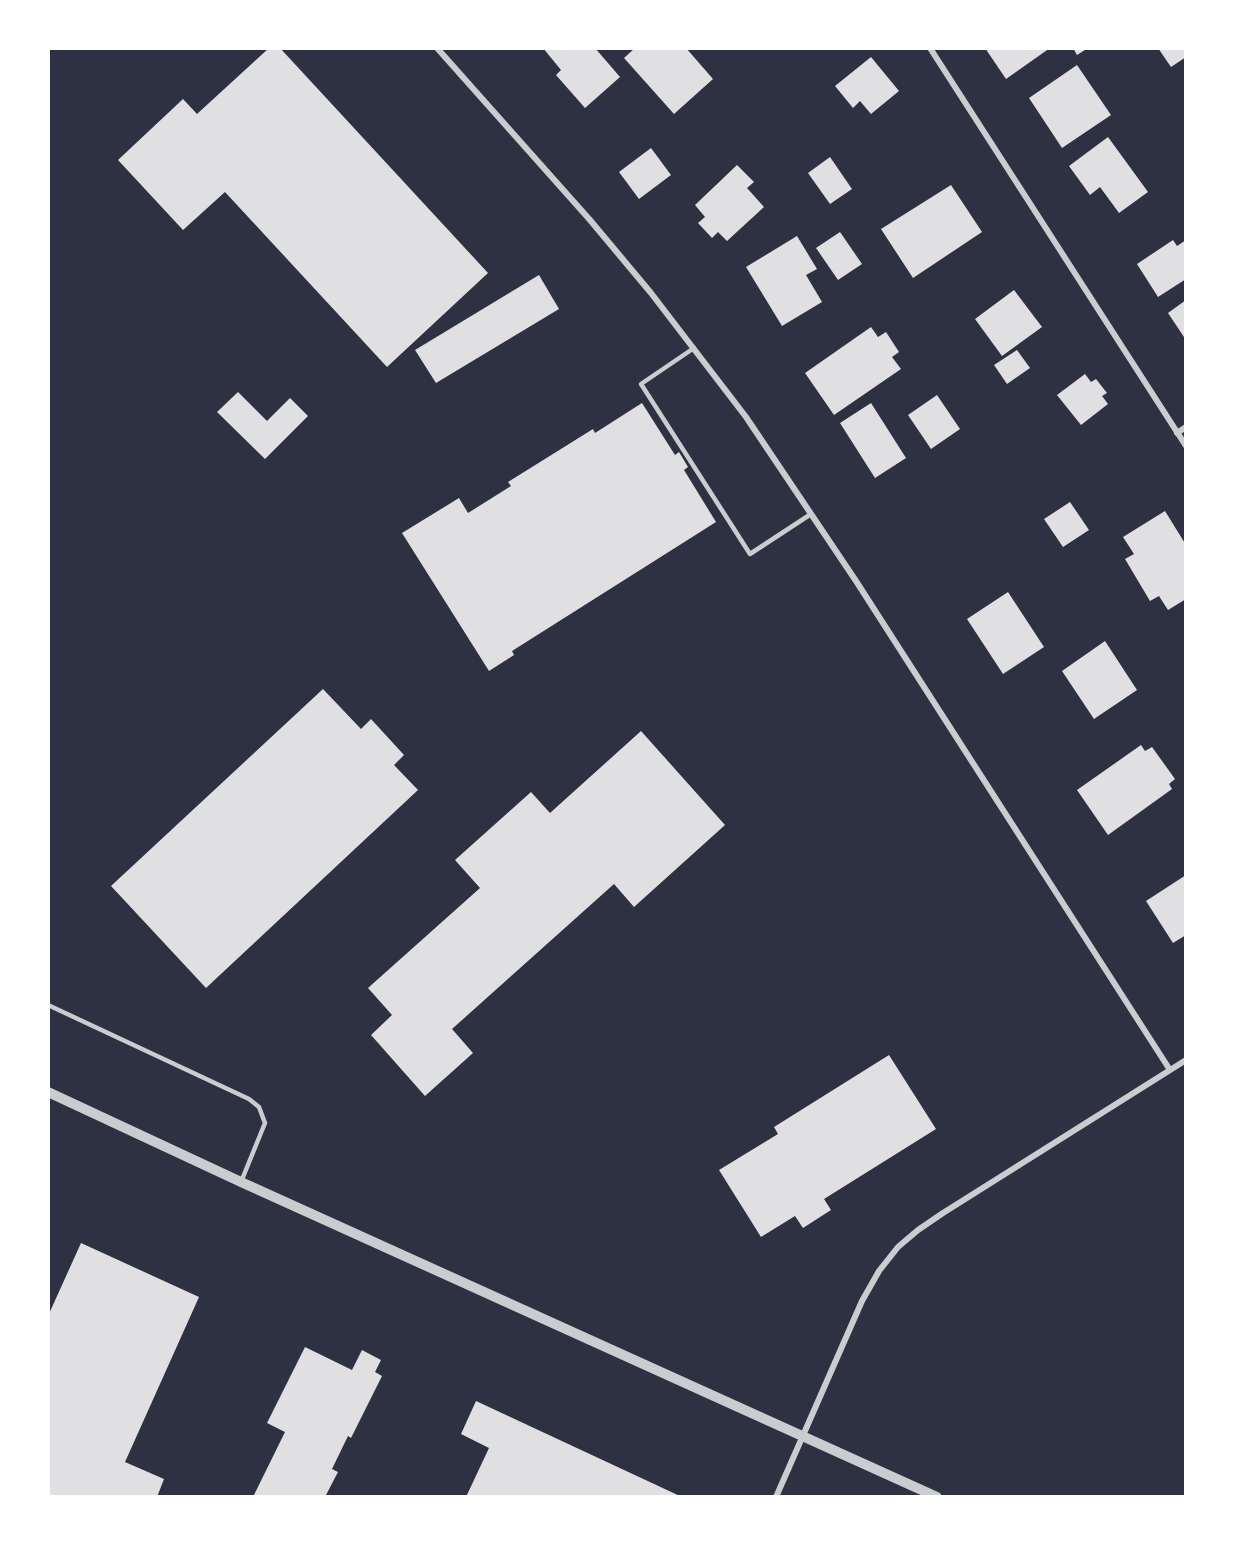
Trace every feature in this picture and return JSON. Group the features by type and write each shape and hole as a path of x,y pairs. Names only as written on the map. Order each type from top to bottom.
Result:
{"street":[{"path":"437,48 590,220 694,348 746,417 1170,1070"},
{"path":"930,48 1186,446"},
{"path":"1177,433 1186,427"},
{"path":"776,1497 862,1301 879,1271 898,1247 943,1213 1186,1060"},
{"path":"48,1092 241,1182 937,1497"}],"lane":[{"path":"694,348 641,384 750,554 811,514"},
{"path":"48,1005 249,1099 259,1107 265,1122 241,1182"}],"building":[{"path":"269,48 280,48 488,273 387,367 225,192 183,230 118,160 183,99 197,114"},
{"path":"543,48 595,48 620,77 585,108 556,75 561,70"},
{"path":"635,48 686,48 713,79 674,114 624,58"},
{"path":"985,48 1050,48 1006,79"},
{"path":"1073,48 1088,48 1077,55"},
{"path":"1158,48 1186,48 1186,57 1171,67"},
{"path":"871,57 899,91 871,114 860,101 853,108 835,86"},
{"path":"1077,65 1111,115 1062,148 1029,98"},
{"path":"1108,137 1148,192 1119,213 1100,187 1090,195 1069,166"},
{"path":"651,148 671,175 639,199 619,172"},
{"path":"830,157 852,189 830,204 808,173"},
{"path":"737,165 754,182 747,188 764,207 727,241 718,232 712,238 698,223 705,217 695,205"},
{"path":"951,185 982,232 913,278 881,229"},
{"path":"840,232 862,264 838,280 816,248"},
{"path":"797,236 817,269 806,275 822,302 782,326 746,267"},
{"path":"1173,240 1177,246 1186,240 1186,279 1158,297 1137,264"},
{"path":"539,275 559,309 436,383 415,350"},
{"path":"1014,290 1042,327 1002,356 975,319"},
{"path":"1186,300 1186,340 1168,313"},
{"path":"871,327 878,337 886,332 899,352 892,357 901,369 834,415 805,373"},
{"path":"1017,350 1030,368 1007,384 994,365"},
{"path":"1085,374 1091,382 1096,379 1107,393 1102,396 1108,404 1081,425 1057,395"},
{"path":"238,392 267,421 290,398 308,416 265,459 217,412"},
{"path":"937,395 960,429 931,449 908,415"},
{"path":"642,403 675,455 679,452 688,467 684,470 716,522 512,651 514,655 489,671 402,533 459,498 468,513 511,486 508,482 593,429 595,433"},
{"path":"871,403 906,458 875,478 840,423"},
{"path":"1070,502 1089,530 1063,547 1044,519"},
{"path":"1165,511 1186,545 1186,599 1168,610 1159,596 1150,601 1125,559 1134,554 1123,537"},
{"path":"1008,592 1044,647 1003,674 967,619"},
{"path":"1105,641 1137,690 1094,719 1062,671"},
{"path":"323,689 361,729 371,719 404,755 394,765 418,790 206,988 111,886"},
{"path":"641,731 725,825 634,907 614,884 452,1029 473,1053 425,1096 371,1035 392,1015 368,988 480,888 455,860 531,792 550,813"},
{"path":"1141,745 1145,751 1152,747 1175,779 1169,784 1172,789 1108,835 1077,790"},
{"path":"1186,875 1186,935 1173,943 1146,901"},
{"path":"889,1055 936,1129 824,1199 831,1210 803,1228 795,1216 761,1237 719,1170 778,1134 774,1127"},
{"path":"81,1243 199,1297 125,1462 164,1479 157,1497 48,1497 48,1316"},
{"path":"305,1347 352,1370 362,1350 381,1360 375,1372 382,1376 351,1438 348,1436 332,1469 338,1472 325,1497 253,1497 285,1432 267,1423"},
{"path":"476,1401 682,1497 466,1497 489,1448 461,1434"}]}
